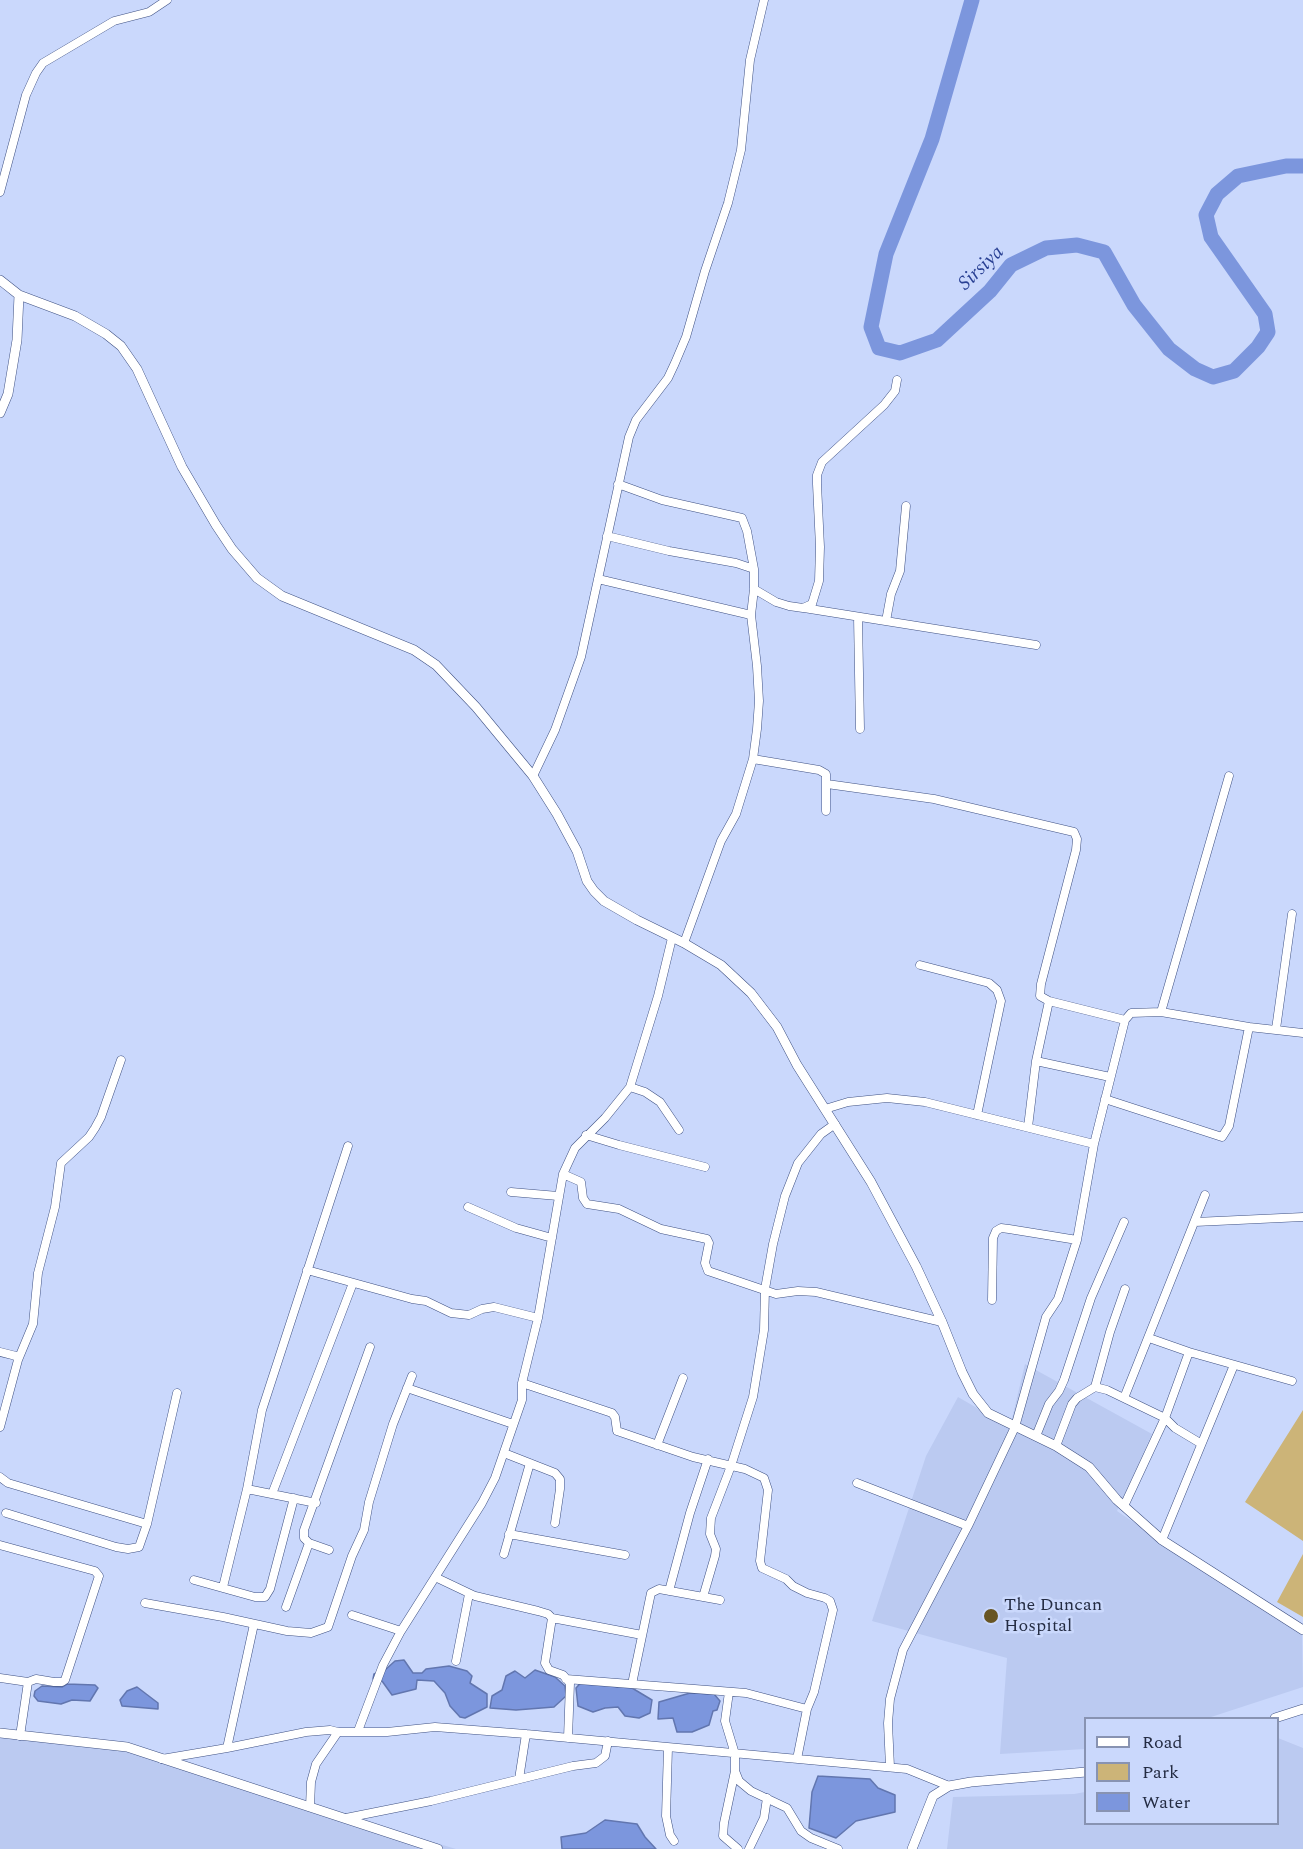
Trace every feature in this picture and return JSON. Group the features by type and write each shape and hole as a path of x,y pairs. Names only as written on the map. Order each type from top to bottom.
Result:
{"street":[{"path":"0,192 26,95 36,73 44,63 114,21 149,12 167,0"},
{"path":"533,776 555,730 582,657 629,437 636,420 668,378 686,337 728,203 741,150 750,60 764,0"},
{"path":"0,280 19,295 75,316 106,334 121,346 130,357 193,486 232,549 257,578 282,596 414,650 436,665 476,707 533,776 577,851 587,880 594,891 604,901 721,965 751,993 777,1027 797,1065 871,1182 916,1266 962,1372 974,1395 988,1413 1056,1446 1089,1467 1124,1506 1162,1540 1303,1630"},
{"path":"0,413 8,394 17,340 19,295"},
{"path":"803,608 812,604 819,581 817,475 822,462 884,405 895,391 897,380"},
{"path":"618,484 662,500 742,518 747,531 754,569 751,615 759,701 753,759 736,814 721,841 684,943"},
{"path":"886,621 891,594 900,571 906,506"},
{"path":"607,537 736,563 754,569"},
{"path":"598,579 751,615"},
{"path":"754,589 776,602 803,608 1036,645"},
{"path":"858,617 860,729"},
{"path":"753,759 819,770 826,774 826,811"},
{"path":"1161,1012 1229,776"},
{"path":"827,784 934,799 1074,832 1077,839 1076,850 1041,984 1040,996 1049,1001 1125,1020"},
{"path":"1276,1029 1292,914"},
{"path":"358,1731 383,1665 482,1503 504,1453 522,1401 522,1383 538,1318 563,1174 575,1148 605,1118 630,1087 658,996 672,938"},
{"path":"920,965 989,983 998,990 1001,1000 977,1115"},
{"path":"1028,1127 1036,1061 1049,1001"},
{"path":"890,1767 888,1723 890,1699 903,1650 968,1526 1015,1426 1046,1317 1058,1299 1077,1240 1094,1144 1125,1020 1131,1013 1161,1012 1249,1027 1303,1033"},
{"path":"1105,1099 1213,1136 1222,1137 1229,1126 1249,1027"},
{"path":"0,1427 18,1360 33,1324 38,1274 55,1207 61,1163 88,1137 101,1117 121,1060"},
{"path":"1036,1061 1110,1077"},
{"path":"630,1087 645,1092 660,1102 679,1130"},
{"path":"825,1109 848,1102 887,1098 925,1102 1094,1144"},
{"path":"703,1597 716,1549 710,1534 711,1518 731,1466 753,1397 764,1330 765,1289 773,1244 791,1178 798,1163 821,1134 835,1124"},
{"path":"586,1135 705,1167"},
{"path":"223,1587 247,1489 262,1410 348,1146"},
{"path":"563,1174 581,1182 582,1198 587,1204 619,1209 661,1229 706,1239 709,1243 705,1263 708,1271 776,1294 798,1291 816,1292 942,1322"},
{"path":"511,1192 558,1196"},
{"path":"1124,1398 1205,1195"},
{"path":"468,1207 516,1228 552,1238"},
{"path":"1195,1222 1303,1217"},
{"path":"1036,1436 1049,1404 1064,1380 1090,1298 1124,1222"},
{"path":"992,1300 993,1238 996,1231 1001,1228 1077,1240"},
{"path":"307,1270 412,1299 426,1300 451,1313 469,1315 494,1307 538,1318"},
{"path":"272,1494 353,1283"},
{"path":"1056,1446 1072,1404 1077,1398 1095,1387 1125,1289"},
{"path":"1149,1338 1292,1382"},
{"path":"329,1550 304,1539 304,1530 316,1503 370,1347"},
{"path":"0,1352 16,1356 18,1360"},
{"path":"1124,1506 1165,1418 1189,1352"},
{"path":"1162,1540 1234,1365"},
{"path":"145,1603 288,1631 311,1634 328,1627 352,1556 364,1530 369,1502 393,1424 412,1376"},
{"path":"657,1445 683,1378"},
{"path":"522,1383 612,1413 615,1417 617,1431 693,1457 755,1472 764,1478 767,1485 760,1561 762,1568 786,1579 793,1586 807,1593 825,1598 832,1605 833,1610 814,1692 807,1708 797,1759"},
{"path":"1095,1387 1165,1418 1175,1428 1200,1443"},
{"path":"407,1388 513,1424"},
{"path":"0,1390 10,1392"},
{"path":"6,1513 128,1550 139,1547 147,1524 177,1393"},
{"path":"504,1453 555,1473 560,1479 555,1523"},
{"path":"669,1591 690,1513 708,1459"},
{"path":"504,1554 531,1462"},
{"path":"0,1477 8,1483 147,1524"},
{"path":"857,1483 968,1526"},
{"path":"247,1489 316,1503"},
{"path":"194,1580 255,1597 265,1597 270,1589 294,1498"},
{"path":"509,1534 625,1555"},
{"path":"286,1607 309,1543"},
{"path":"0,1545 95,1571 99,1576 66,1680 54,1683 36,1679 28,1682 0,1678"},
{"path":"435,1577 469,1594 538,1611 552,1618 642,1635"},
{"path":"632,1684 651,1593 659,1589 720,1600"},
{"path":"456,1661 469,1594"},
{"path":"352,1615 402,1631"},
{"path":"552,1618 545,1664 549,1670 563,1675 570,1683 568,1738"},
{"path":"227,1748 254,1624"},
{"path":"566,1679 746,1694 807,1708"},
{"path":"20,1736 28,1682"},
{"path":"729,1692 725,1720 735,1754 735,1771 723,1836 738,1849"},
{"path":"1279,1718 1303,1709"},
{"path":"161,1759 306,1731 387,1732 435,1727 890,1767 907,1769 949,1786"},
{"path":"309,1807 311,1782 316,1764 338,1732"},
{"path":"0,1733 127,1747 438,1849"},
{"path":"519,1779 526,1734"},
{"path":"345,1818 431,1801 573,1766 596,1763 605,1756 608,1741"},
{"path":"668,1748 666,1816 670,1835 674,1841"},
{"path":"735,1771 745,1786 787,1808 801,1831 811,1839 838,1849"},
{"path":"912,1849 933,1796 949,1786 1084,1772"},
{"path":"748,1849 764,1818 767,1798"}],"shaded area":[{"path":"1025,1364 1152,1434 1117,1511 1302,1635 1303,1687 1211,1717 1084,1717 1084,1749 1000,1754 1007,1658 872,1621 926,1456 958,1397 1010,1427"},
{"path":"0,1734 128,1750 456,1849 0,1849"},
{"path":"1279,1738 1303,1748 1303,1849 947,1849 953,1797 1084,1792 1084,1825 1279,1825"}],"green space":[{"path":"1303,1410 1303,1541 1245,1502"},
{"path":"1303,1554 1303,1617 1277,1602"}],"water":[{"path":"404,1660 413,1673 449,1666 467,1671 472,1676 470,1683 487,1694 487,1707 465,1718 460,1717 450,1706 445,1693 434,1681 417,1680 416,1689 392,1695 382,1681 373,1679 374,1674 385,1670 395,1661"},
{"path":"535,1670 555,1677 565,1686 566,1696 554,1707 516,1710 490,1708 492,1696 502,1690 506,1676 515,1671 525,1678"},
{"path":"586,1677 617,1687 627,1685 652,1700 650,1713 639,1718 625,1716 618,1707 593,1712 578,1706 576,1688"},
{"path":"67,1684 95,1685 98,1688 90,1701 72,1700 61,1704 38,1701 34,1696 35,1691 42,1686 62,1687"},
{"path":"137,1687 158,1703 158,1709 122,1706 120,1700 127,1691"},
{"path":"690,1693 714,1694 720,1701 717,1710 713,1711 709,1725 692,1732 677,1732 673,1718 658,1719 659,1702"},
{"path":"818,1776 870,1779 878,1788 895,1795 895,1812 856,1821 836,1838 809,1828 812,1792"},
{"path":"605,1820 637,1824 656,1849 562,1849 561,1837 586,1833"}],"waterway":[{"name":"Sirsiya","path":"972,0 932,139 886,254 871,327 879,348 900,353 937,340 990,291 1011,265 1046,248 1077,245 1104,252 1134,305 1169,349 1195,369 1213,377 1234,371 1258,347 1268,332 1265,314 1211,237 1206,215 1217,194 1238,176 1286,166 1303,166"}],"place":[{"name":"The Duncan Hospital","path":"991,1616"}]}
